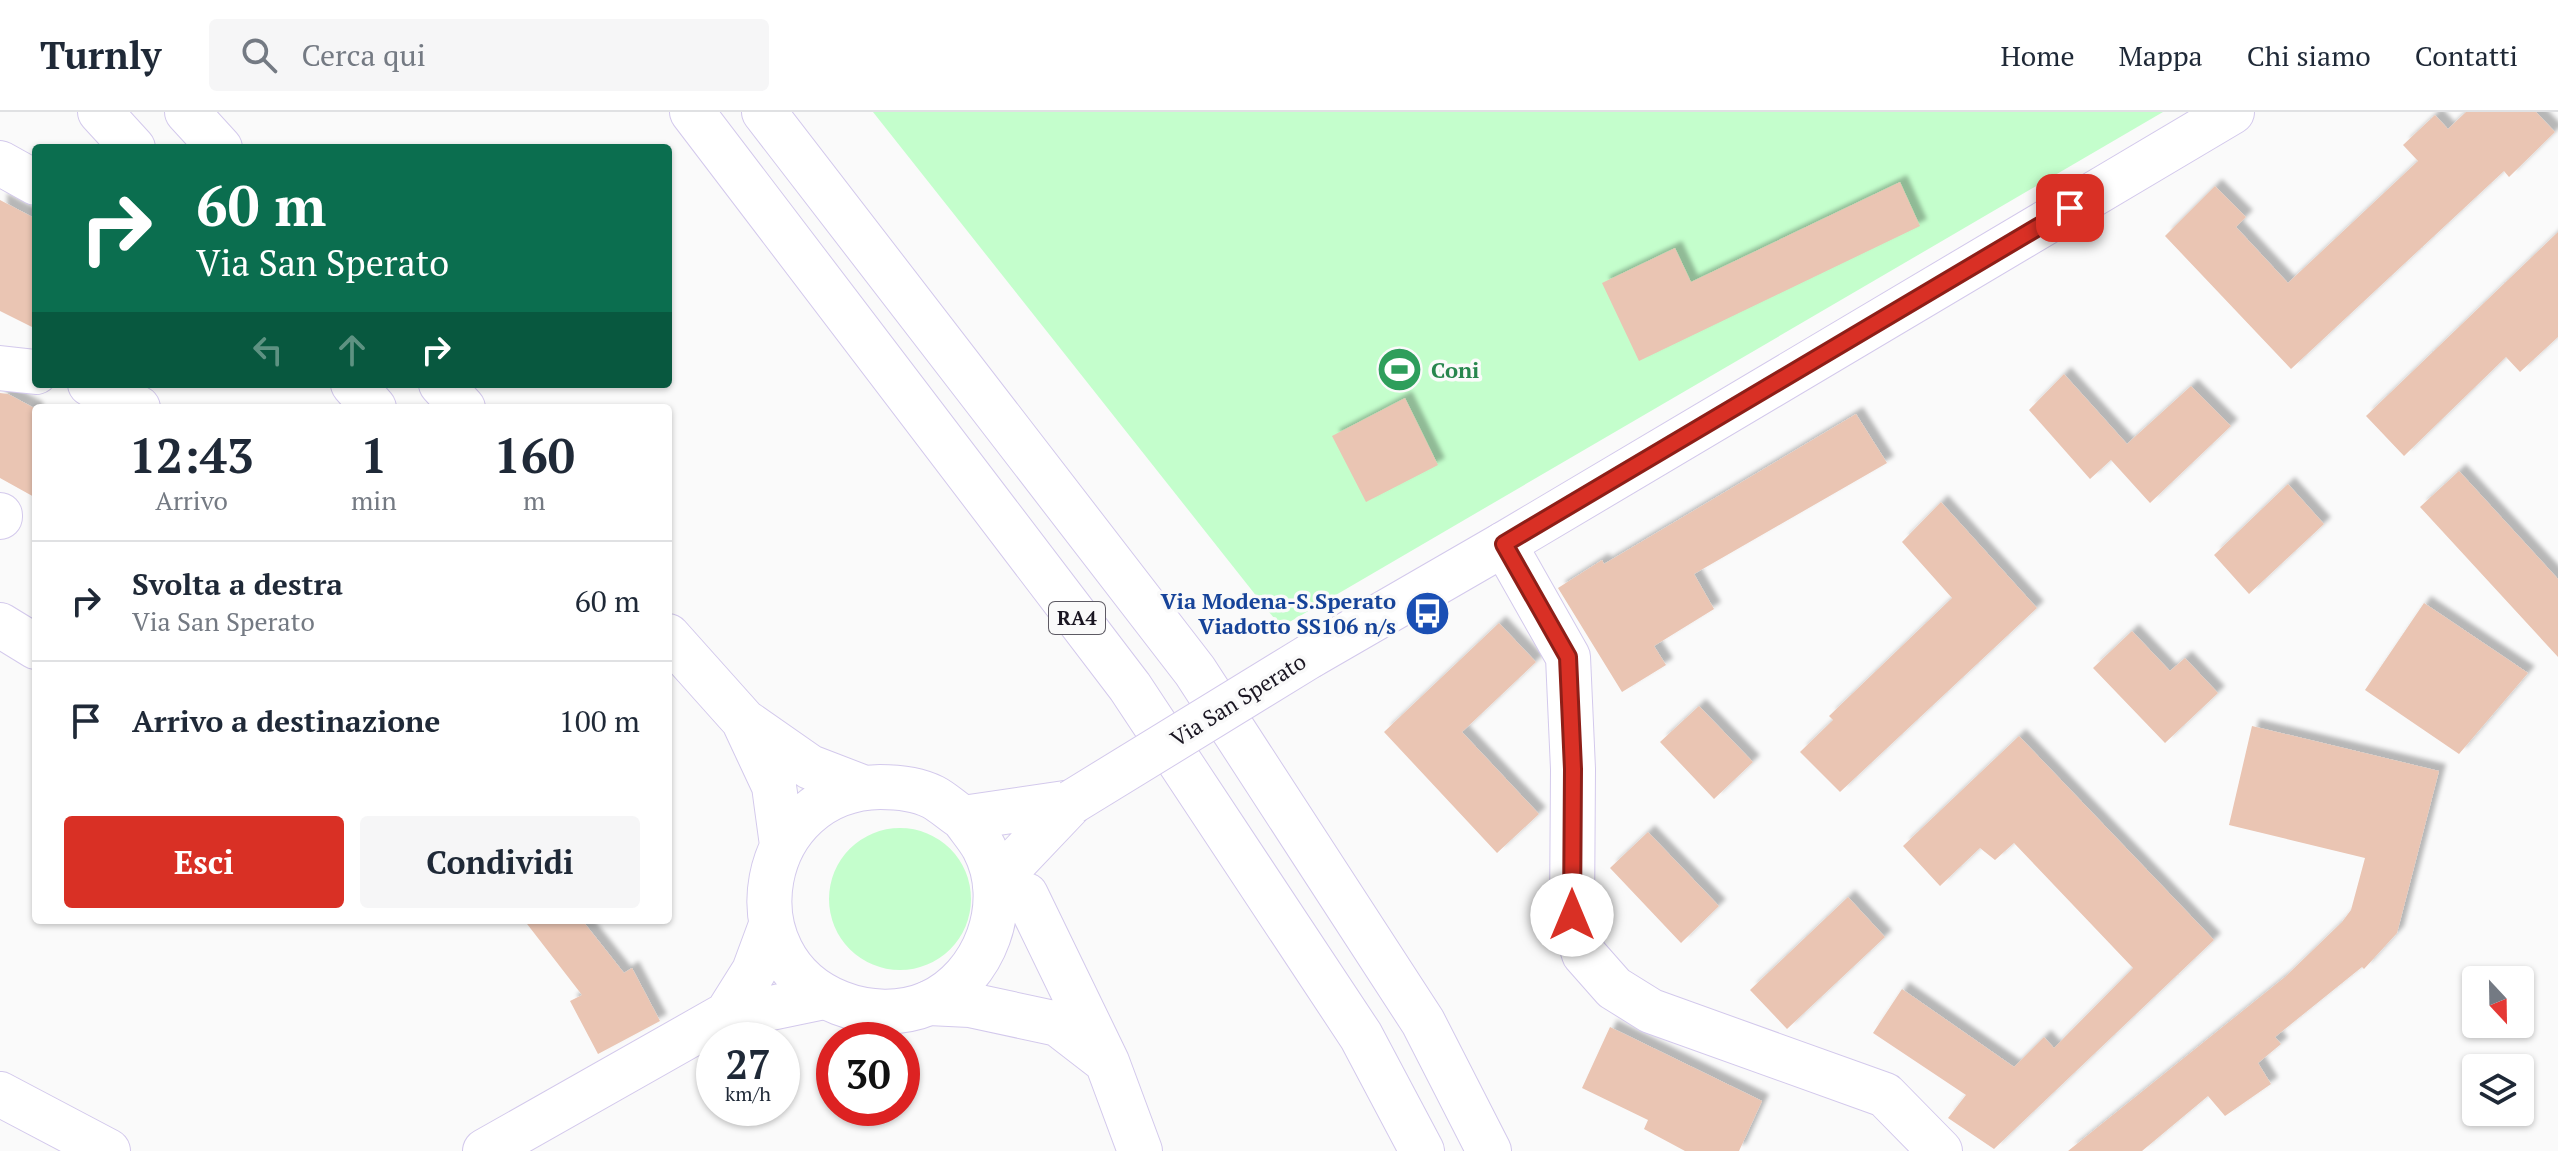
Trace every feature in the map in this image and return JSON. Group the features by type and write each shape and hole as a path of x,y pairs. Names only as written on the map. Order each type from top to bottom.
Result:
{"main road":[{"path":"100,112 129,144"},
{"path":"187,112 216,144"},
{"name":"RA4","path":"692,112 1130,687 1361,1036 1422,1151"},
{"name":"RA4","path":"764,112 1195,671 1423,1022 1489,1151"},
{"name":"Via San Sperato","path":"1072,802 1310,656 2232,112"},
{"path":"0,163 32,181"},
{"path":"0,368 32,372"},
{"path":"98,388 130,404"},
{"path":"356,388 370,404"},
{"path":"445,388 459,404"},
{"path":"1504,544 1568,657 1573,769 1572,915 1584,954 1614,988 1651,1011 1885,1095 1940,1151"},
{"path":"0,625 32,645"},
{"path":"672,640 744,721 810,767 862,787"},
{"path":"744,721 774,786 782,845"},
{"path":"929,1003 960,982 982,953 994,919 995,883 985,848 963,818 933,797 898,787 862,787 830,798 802,818 782,845 772,870 768,898 771,925 782,953 799,978 824,997 858,1010 894,1012 929,1003 970,1005 1058,1024 1107,1062"},
{"path":"963,818 1072,802"},
{"path":"995,883 1072,802"},
{"path":"995,883 1026,895 1107,1062 1140,1151"},
{"path":"727,1014 754,971 771,925"},
{"path":"485,1151 727,1014 824,997"},
{"path":"0,1094 108,1151"}],"green space":[{"name":"Coni","path":"873,112 2163,112 1281,627"},
{"path":"900,828 927,833 950,849 966,872 971,899 966,926 950,949 927,965 900,970 873,965 850,949 834,926 829,899 834,872 850,849 873,833"}],"building":[{"path":"2466,112 2536,112 2555,132 2509,177 2504,171 2291,369 2165,236 2215,186 2246,217 2236,227 2288,283 2418,161 2403,145 2435,115 2448,129"},
{"path":"1900,182 1920,226 1639,361 1602,283 1675,248 1691,282"},
{"path":"0,200 32,217 32,327 0,311"},
{"path":"2558,232 2558,337 2520,372 2506,357 2404,456 2366,416"},
{"path":"2064,374 2127,444 2191,386 2231,426 2150,503 2111,460 2090,479 2029,410"},
{"path":"0,393 32,407 32,496 0,478"},
{"path":"1405,398 1438,465 1366,502 1332,436"},
{"path":"1856,414 1887,463 1694,574 1714,609 1654,646 1666,665 1622,692 1558,588 1602,560 1604,564"},
{"path":"2459,471 2558,579 2558,657 2420,507"},
{"path":"2288,484 2324,524 2249,594 2214,555"},
{"path":"1941,502 2037,608 1840,792 1800,752 1833,720 1829,716 1952,598 1902,542"},
{"path":"2424,603 2528,673 2459,754 2365,690"},
{"path":"1499,623 1536,662 1462,732 1539,814 1497,853 1384,732"},
{"path":"2132,631 2170,671 2185,658 2218,693 2165,743 2093,668"},
{"path":"1699,706 1753,762 1714,799 1660,742"},
{"path":"2252,726 2439,771 2397,933 2364,969 2362,967 2275,1037 2281,1044 2258,1063 2271,1084 2225,1116 2208,1096 2142,1151 2068,1151 2285,977 2351,910 2365,858 2229,825"},
{"path":"2019,736 2214,940 1994,1149 1948,1118 1966,1095 1873,1033 1902,989 2014,1067 2044,1037 2054,1048 2133,968 2014,843 1995,860 1980,848 1940,886 1903,846"},
{"path":"1648,832 1719,906 1681,943 1610,868"},
{"path":"1848,897 1885,937 1787,1029 1750,990"},
{"path":"527,924 585,924 624,973 632,968 660,1021 598,1054 570,1001 582,995"},
{"path":"1610,1027 1762,1101 1739,1151 1685,1151 1644,1129 1648,1120 1582,1088"}],"place":[{"name":"Coni","path":"1400,370"},
{"name":"Via Modena-S.Sperato Viadotto SS106 n/s","path":"1427,614"}],"route":[{"path":"1572,915 1573,769 1568,657 1504,544 2070,208"}]}
